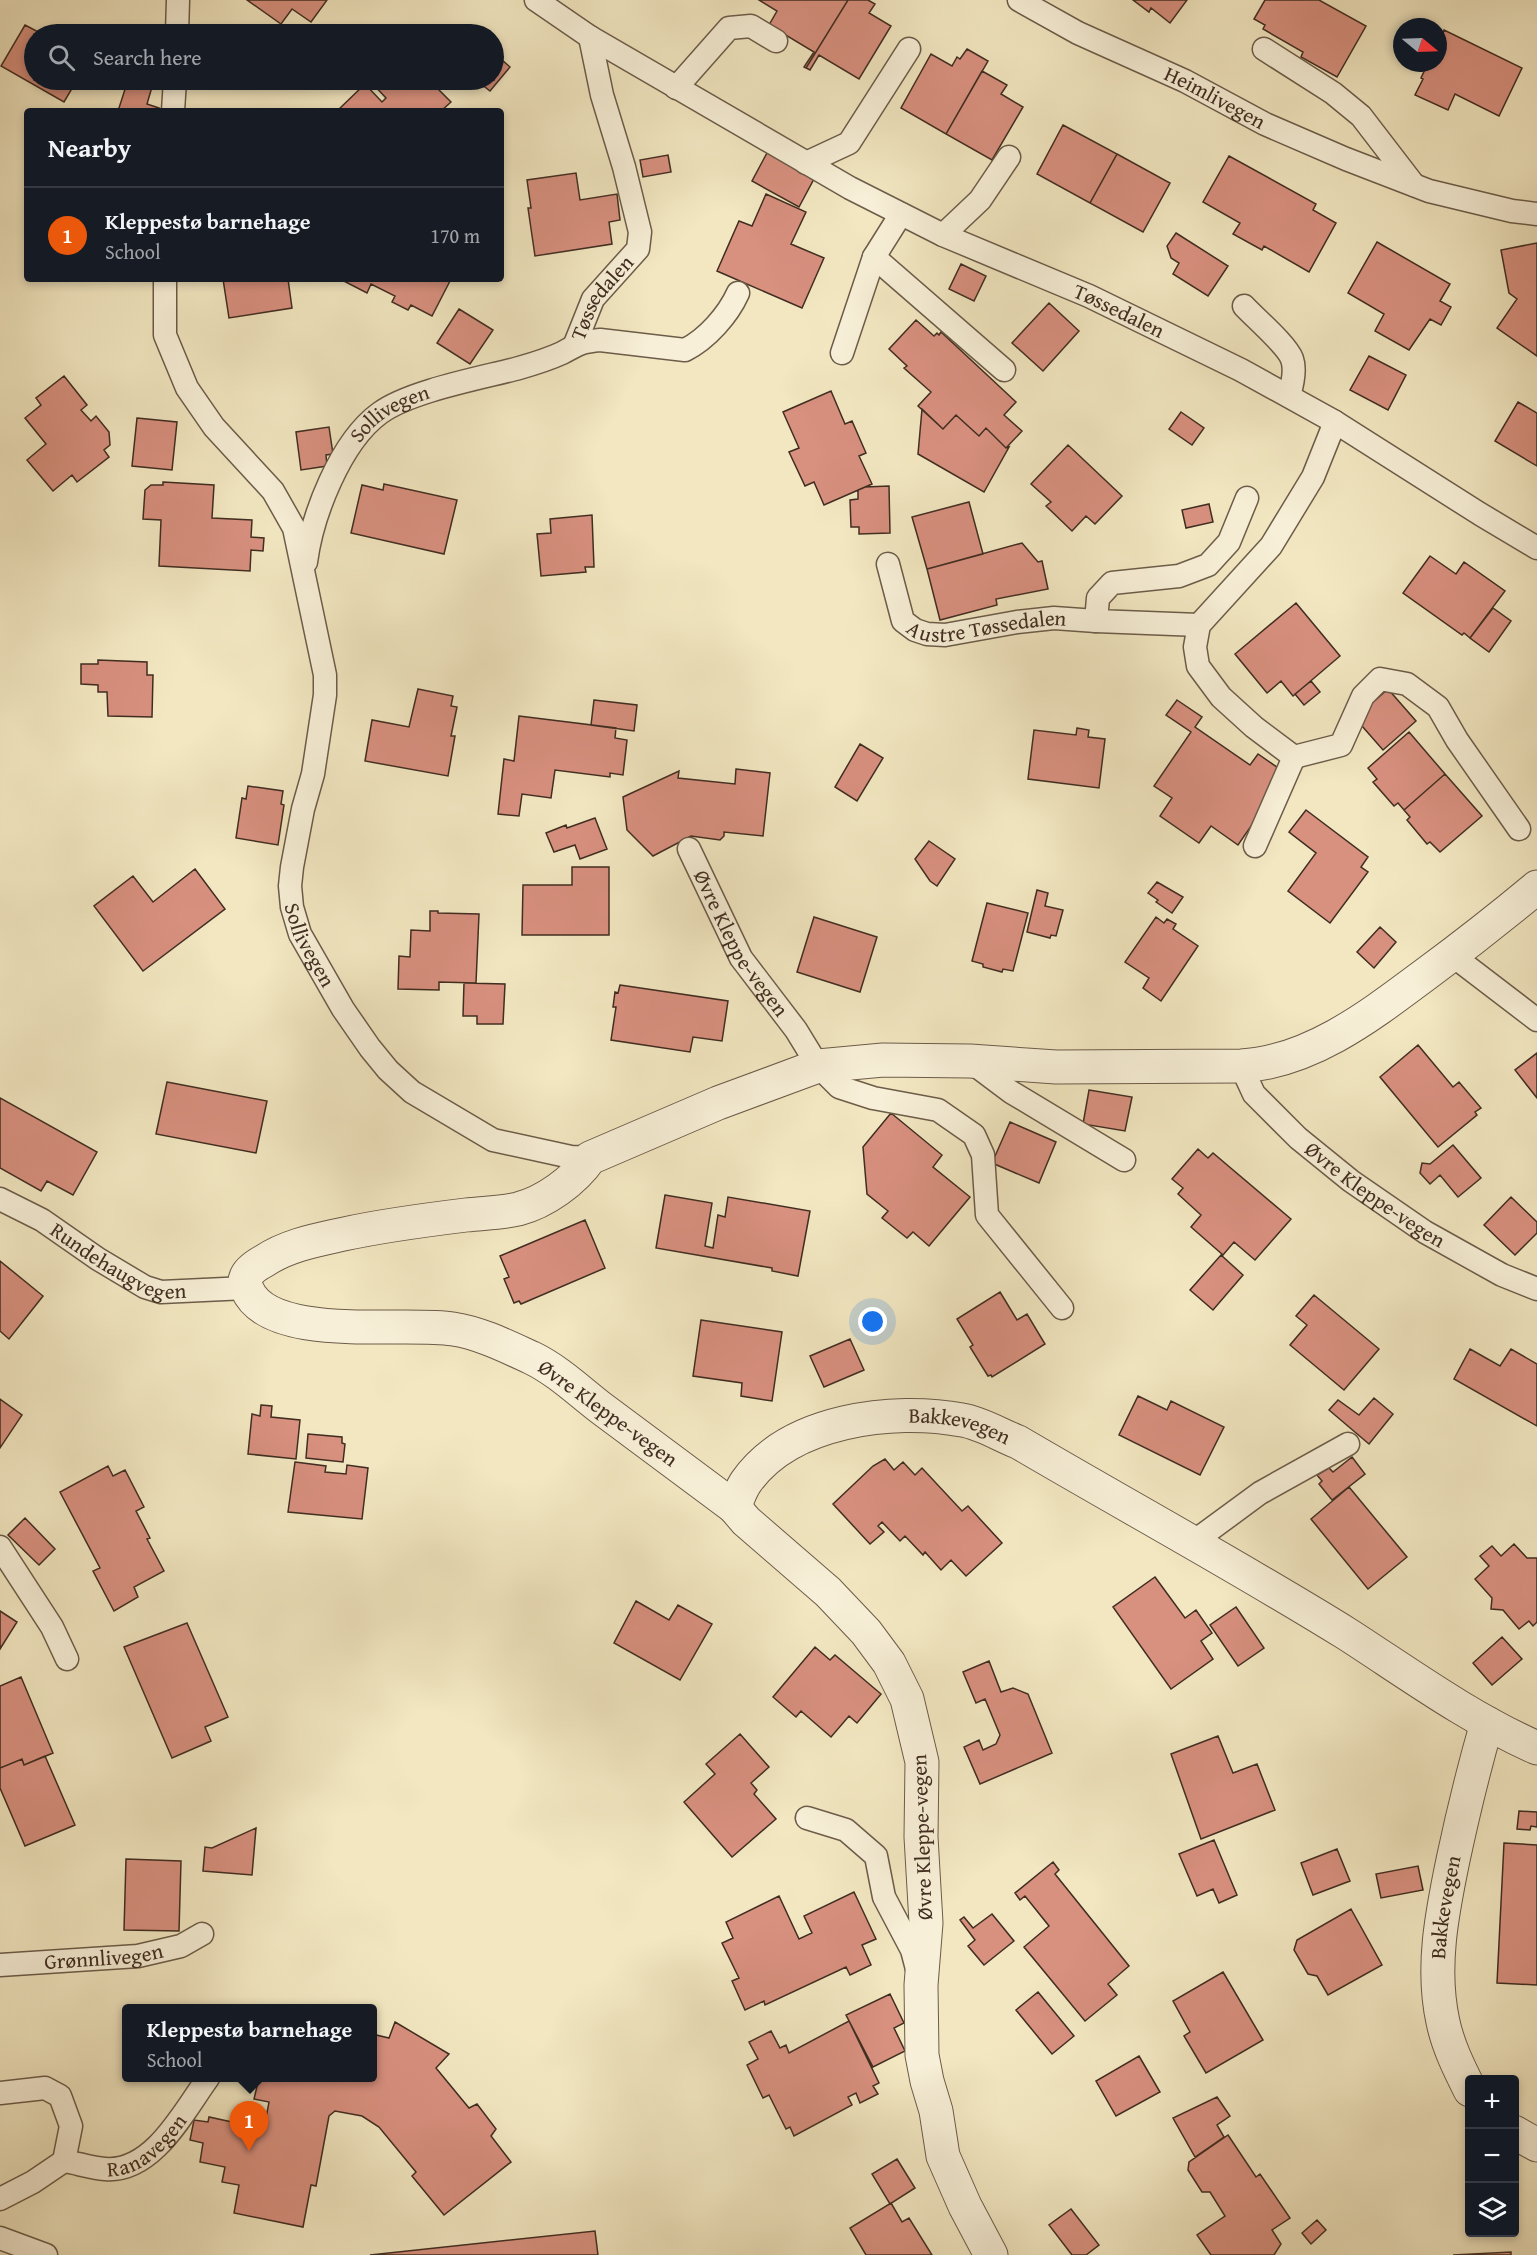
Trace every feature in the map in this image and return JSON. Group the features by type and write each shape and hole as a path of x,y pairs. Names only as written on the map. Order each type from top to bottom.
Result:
{"street":[{"path":"246,1288 248,1272 275,1255 310,1241 391,1224 518,1209 546,1197 565,1184 584,1167 590,1158 718,1103 818,1066 883,1060 970,1061 1090,1067 1241,1066 1259,1065 1288,1058 1348,1029 1382,1007 1537,887"},
{"name":"Øvre Kleppe-vegen","path":"246,1288 256,1304 293,1320 331,1327 453,1329 482,1337 535,1359 734,1507 746,1521 828,1592 866,1632 889,1663 907,1699 922,1762 921,1837 926,1923 921,1985 922,2055 936,2111 943,2156 965,2206 991,2255"},
{"name":"Bakkevegen","path":"734,1507 745,1483 755,1472 788,1444 823,1428 855,1421 914,1414 964,1420 1018,1442 1346,1634 1455,1705 1504,1733 1537,1748"},
{"name":"Bakkevegen","path":"1465,2079 1451,2050 1443,2021 1437,1975 1440,1922 1468,1786 1487,1723"},
{"path":"1519,2135 1537,2145"}],"lane":[{"path":"177,24 178,0"},
{"name":"Tøssedalen","path":"536,0 676,88 850,188 943,235 1089,296 1176,337 1289,396 1335,422 1537,548"},
{"name":"Heimlivegen","path":"1019,0 1077,33 1185,81 1265,124 1346,159 1429,191 1512,211 1537,214"},
{"path":"676,88 729,28 751,26 776,41"},
{"name":"Tøssedalen","path":"575,344 593,299 638,249 640,232 624,167 602,95 590,36"},
{"path":"806,163 849,143 909,49"},
{"path":"1264,49 1333,93 1361,116 1414,185"},
{"path":"173,108 174,90"},
{"path":"943,235 980,201 1009,157"},
{"path":"842,354 874,257 901,214"},
{"path":"874,257 1004,370"},
{"name":"Sollivegen","path":"165,282 165,335 187,388 214,427 273,491 294,528 325,675 325,696 313,774 303,809 290,886 292,907 300,934 343,1009 370,1048 388,1070 412,1092 493,1140 571,1157 590,1158"},
{"name":"Tøssedalen","path":"575,344 600,340 685,350 698,344 710,333 738,293"},
{"path":"1244,306 1287,350 1293,360 1293,383 1289,396"},
{"name":"Sollivegen","path":"305,582 311,533 326,493 345,454 364,428 381,412 421,394 524,366 562,353 575,344"},
{"path":"1294,757 1254,727 1221,697 1198,666 1196,647 1199,625 1271,546 1313,477 1335,422"},
{"name":"Austre Tøssedalen","path":"1096,621 1098,597 1112,583 1179,576 1208,565 1229,542 1247,498"},
{"name":"Austre Tøssedalen","path":"888,564 903,621 915,630 927,634 945,635 1054,618 1199,625"},
{"path":"1294,757 1341,745 1363,696 1380,679 1407,684 1438,707 1457,740 1519,829"},
{"path":"1255,846 1294,757"},
{"name":"Øvre Kleppe-vegen","path":"689,849 741,958 796,1030 818,1066 839,1087 873,1098 938,1110 974,1135 983,1155 987,1215 1062,1308"},
{"path":"1452,955 1537,1020"},
{"path":"970,1061 1011,1092 1124,1160"},
{"name":"Øvre Kleppe-vegen","path":"1241,1066 1254,1094 1298,1138 1351,1182 1425,1232 1502,1275 1537,1289"},
{"name":"Rundehaugvegen","path":"0,1199 42,1220 98,1259 145,1287 161,1292 246,1288"},
{"path":"1192,1543 1260,1493 1348,1444"},
{"path":"0,1547 52,1627 67,1659"},
{"name":"Øvre Kleppe-vegen","path":"807,1818 846,1830 876,1856 884,1897 912,1950 921,1985"},
{"name":"Grønnlivegen","path":"0,1965 138,1956 181,1946 201,1934"},
{"name":"Ranavegen","path":"0,2093 45,2088 60,2097 71,2126 64,2161 106,2169 132,2165 160,2144 205,2082"},
{"path":"0,2199 33,2182 64,2161"},
{"path":"0,2238 46,2255"}],"building":[{"path":"247,0 327,0 311,22 292,9 281,24"},
{"path":"759,0 848,0 806,68 804,67 814,52 769,25 777,11"},
{"path":"848,0 868,0 875,4 869,13 891,26 859,79 819,55 810,70 806,68"},
{"path":"1133,0 1187,0 1170,23 1151,8 1149,12"},
{"path":"1265,0 1319,0 1366,26 1337,77 1301,57 1303,52 1263,29 1265,25 1254,19"},
{"path":"24,27 24,79 1,66"},
{"path":"1447,31 1522,68 1499,116 1455,94 1448,110 1415,95 1423,79 1421,78 1424,72 1447,72"},
{"path":"967,49 988,61 946,134 901,108 931,54 952,66 957,57 960,59"},
{"path":"504,62 510,67 504,74"},
{"path":"982,71 1007,85 1001,94 1023,107 992,160 946,134"},
{"path":"43,90 71,90 64,102"},
{"path":"125,90 151,90 147,104 159,108 119,108"},
{"path":"359,90 371,90 382,102 386,98 378,90 439,90 451,102 444,108 340,108"},
{"path":"1063,125 1117,154 1090,203 1037,174"},
{"path":"768,151 815,177 799,207 752,181"},
{"path":"1117,154 1170,183 1143,232 1090,203"},
{"path":"668,155 671,172 643,177 640,160"},
{"path":"1229,156 1316,204 1313,210 1336,223 1309,272 1264,246 1262,250 1233,234 1240,223 1203,202"},
{"path":"576,173 580,200 617,194 620,220 609,222 612,244 535,256 528,208 531,208 527,180"},
{"path":"766,194 806,212 791,244 824,258 802,308 717,271 739,221 752,226"},
{"path":"1176,233 1228,266 1208,296 1173,274 1179,263 1171,258 1167,246"},
{"path":"1377,242 1450,284 1440,301 1451,307 1441,325 1430,319 1409,350 1375,331 1384,314 1348,293"},
{"path":"1537,243 1537,356 1497,328 1517,299 1509,293 1501,250"},
{"path":"961,264 986,276 974,301 949,289"},
{"path":"223,282 288,282 292,308 229,318"},
{"path":"346,282 449,282 432,316 411,305 408,310 392,302 395,296 371,284 367,293"},
{"path":"1049,303 1079,331 1043,371 1012,343"},
{"path":"459,309 493,330 470,364 437,343"},
{"path":"916,320 934,336 941,332 1016,402 1004,415 1022,431 1006,448 986,428 979,436 956,415 943,429 918,406 931,392 904,368 907,366 889,349"},
{"path":"1369,356 1406,375 1388,410 1350,390"},
{"path":"64,376 87,405 81,410 91,421 96,416 109,432 110,445 104,450 109,457 77,482 72,475 53,491 27,460 46,444 25,418 41,405 36,398"},
{"path":"831,391 845,424 852,421 866,453 859,456 872,484 824,505 814,482 805,486 789,452 799,448 783,412"},
{"path":"1518,402 1537,413 1537,466 1495,441"},
{"path":"922,409 943,429 956,415 979,436 986,428 1006,448 1009,447 984,492 918,454"},
{"path":"1181,412 1204,428 1192,445 1169,429"},
{"path":"137,418 177,422 172,470 132,466"},
{"path":"329,427 333,454 326,455 327,466 301,470 296,432"},
{"path":"1068,445 1122,496 1095,524 1086,516 1072,531 1046,506 1051,502 1031,484"},
{"path":"163,482 214,485 212,518 252,520 251,537 264,538 263,551 251,550 250,571 159,566 161,520 143,519 145,490 151,485 163,485"},
{"path":"384,484 457,500 444,554 351,533 362,485 383,490"},
{"path":"889,486 890,533 859,534 859,527 851,527 850,500 858,499 858,490 865,487"},
{"path":"969,502 983,554 927,569 912,517"},
{"path":"1209,504 1213,522 1186,528 1182,510"},
{"path":"592,515 594,567 585,567 586,572 541,576 537,534 551,533 550,519"},
{"path":"1022,543 1038,562 1042,561 1048,589 996,599 997,605 940,620 927,569"},
{"path":"1430,556 1456,574 1464,562 1505,591 1470,638 1464,633 1462,635 1403,593"},
{"path":"1296,603 1340,656 1293,696 1281,681 1267,693 1235,654"},
{"path":"1493,608 1511,621 1489,652 1470,638"},
{"path":"98,660 147,662 147,675 153,675 152,717 108,716 107,692 98,692 98,685 81,684 81,664 98,664"},
{"path":"1311,681 1320,692 1304,705 1295,694"},
{"path":"418,689 453,696 451,706 457,707 451,736 455,736 448,776 365,761 372,720 409,727"},
{"path":"1388,689 1416,721 1383,750 1355,718"},
{"path":"594,700 637,705 634,731 591,725"},
{"path":"1177,700 1202,717 1195,727 1250,765 1258,754 1287,774 1238,845 1211,826 1199,843 1160,816 1172,798 1154,786 1191,732 1166,715"},
{"path":"519,716 616,728 615,738 627,740 623,775 610,773 610,777 555,770 551,798 522,794 519,816 498,814 504,759 514,761"},
{"path":"1077,728 1089,730 1088,737 1105,739 1099,788 1028,779 1034,730 1076,735"},
{"path":"1409,732 1445,774 1404,810 1398,803 1394,806 1373,782 1377,779 1368,768"},
{"path":"860,744 883,758 857,801 835,787"},
{"path":"736,769 770,773 763,836 724,832 720,840 691,836 653,856 627,830 623,797 679,771 678,778 735,784"},
{"path":"1445,774 1482,816 1440,852 1430,842 1427,844 1407,820 1410,817 1404,810"},
{"path":"248,786 283,791 281,804 284,805 278,845 236,838 242,798 246,799"},
{"path":"1306,810 1368,857 1361,867 1368,872 1330,923 1288,891 1316,853 1289,832"},
{"path":"595,818 607,849 580,859 575,845 554,852 546,833"},
{"path":"929,841 955,859 937,886 930,881 915,859"},
{"path":"572,867 609,867 609,935 522,935 523,885 572,885"},
{"path":"195,869 225,909 143,971 94,906 133,876 153,902"},
{"path":"1157,882 1183,897 1172,913 1148,893"},
{"path":"1037,890 1048,893 1045,906 1063,910 1056,936 1051,935 1050,938 1027,932"},
{"path":"987,903 1028,913 1013,971 1003,969 1002,972 983,967 983,964 972,961"},
{"path":"430,911 479,914 476,983 439,982 439,990 398,989 399,956 410,957 411,930 430,931"},
{"path":"814,917 877,937 860,992 797,972"},
{"path":"1156,917 1164,923 1167,919 1176,924 1173,929 1198,946 1161,1001 1143,988 1149,978 1125,962"},
{"path":"1380,927 1396,942 1374,968 1357,952"},
{"path":"464,983 505,984 503,1024 477,1024 477,1016 463,1016"},
{"path":"620,985 728,1001 722,1041 693,1037 690,1052 611,1040 616,1007 613,1007 615,992 618,993"},
{"path":"1418,1045 1453,1087 1459,1082 1481,1108 1475,1112 1477,1115 1438,1147 1380,1077"},
{"path":"1537,1053 1537,1098 1515,1070"},
{"path":"167,1082 267,1101 256,1153 156,1134"},
{"path":"1089,1090 1132,1097 1125,1131 1083,1124"},
{"path":"0,1098 97,1152 73,1195 47,1181 41,1191 0,1168"},
{"path":"891,1113 942,1155 933,1167 970,1197 929,1246 913,1232 907,1238 882,1218 888,1211 867,1194 863,1147"},
{"path":"1010,1122 1056,1142 1039,1183 992,1163"},
{"path":"1453,1145 1481,1178 1458,1197 1440,1175 1430,1184 1420,1173 1422,1163 1430,1164"},
{"path":"1198,1149 1208,1158 1213,1153 1291,1219 1255,1260 1234,1242 1223,1255 1191,1227 1201,1215 1178,1194 1183,1188 1172,1179"},
{"path":"665,1195 712,1203 705,1246 713,1248 718,1215 725,1217 728,1197 810,1211 798,1276 772,1271 772,1268 656,1248"},
{"path":"1511,1197 1537,1222 1537,1233 1515,1255 1484,1225"},
{"path":"585,1220 605,1268 521,1304 519,1301 514,1303 504,1279 509,1277 500,1256"},
{"path":"1221,1255 1243,1275 1213,1310 1190,1290"},
{"path":"0,1261 43,1296 9,1339 0,1331"},
{"path":"1000,1292 1017,1320 1027,1314 1045,1344 992,1377 988,1376 970,1347 973,1345 957,1319"},
{"path":"1314,1295 1379,1349 1344,1390 1290,1345 1307,1325 1296,1316"},
{"path":"701,1320 782,1332 772,1401 741,1396 742,1383 693,1376"},
{"path":"850,1339 864,1370 824,1387 810,1356"},
{"path":"1470,1349 1500,1366 1511,1349 1537,1364 1537,1426 1454,1379"},
{"path":"1138,1396 1167,1410 1171,1401 1224,1427 1200,1475 1119,1435"},
{"path":"1374,1398 1393,1414 1369,1444 1329,1410 1338,1400 1359,1415"},
{"path":"0,1399 22,1415 0,1448"},
{"path":"261,1405 272,1406 271,1417 300,1420 296,1459 248,1454 252,1414 260,1416"},
{"path":"308,1434 342,1437 342,1443 345,1444 343,1462 306,1458"},
{"path":"1352,1457 1365,1474 1332,1500 1319,1484 1322,1481 1317,1475 1329,1468 1333,1472"},
{"path":"885,1459 894,1470 903,1462 915,1475 922,1468 962,1511 968,1506 1002,1543 966,1576 951,1560 941,1570 925,1552 923,1555 905,1536 900,1541 882,1522 878,1526 884,1532 870,1544 833,1504 873,1466"},
{"path":"295,1462 326,1466 325,1472 346,1474 347,1465 368,1468 362,1519 288,1512"},
{"path":"108,1466 113,1476 125,1470 144,1507 136,1511 150,1538 147,1539 164,1571 134,1587 138,1597 114,1611 93,1571 100,1568 60,1492"},
{"path":"1349,1487 1407,1557 1368,1589 1311,1519"},
{"path":"25,1518 55,1549 39,1565 8,1535"},
{"path":"1514,1544 1527,1558 1537,1558 1537,1622 1533,1626 1529,1621 1519,1629 1503,1610 1491,1609 1492,1598 1475,1579 1489,1566 1480,1556 1492,1546 1501,1556"},
{"path":"1155,1577 1185,1618 1196,1610 1212,1633 1201,1641 1213,1659 1171,1689 1113,1607"},
{"path":"636,1601 669,1620 678,1605 712,1624 680,1680 614,1643"},
{"path":"1236,1607 1264,1648 1238,1666 1210,1625"},
{"path":"0,1611 17,1622 0,1649"},
{"path":"187,1623 228,1717 205,1727 211,1741 172,1758 124,1647"},
{"path":"1502,1637 1522,1659 1492,1685 1473,1663"},
{"path":"815,1647 830,1660 835,1655 881,1694 857,1723 849,1716 831,1737 801,1711 796,1717 773,1697"},
{"path":"989,1661 1001,1692 1013,1688 1028,1694 1052,1753 980,1784 964,1747 979,1740 983,1750 996,1744 1000,1735 985,1699 976,1703 963,1672"},
{"path":"21,1677 53,1753 24,1765 22,1759 0,1768 0,1686"},
{"path":"740,1734 769,1767 751,1783 757,1790 754,1794 776,1819 732,1857 684,1802 715,1774 706,1764"},
{"path":"1218,1736 1233,1773 1257,1764 1275,1810 1201,1839 1171,1754"},
{"path":"45,1756 75,1825 25,1846 0,1788 0,1768 22,1759 24,1765"},
{"path":"1519,1811 1537,1812 1537,1827 1531,1826 1530,1830 1517,1829"},
{"path":"256,1828 252,1875 203,1871 205,1847 212,1848"},
{"path":"1214,1840 1237,1895 1219,1903 1213,1889 1197,1896 1179,1854"},
{"path":"1504,1843 1537,1845 1537,1985 1497,1983"},
{"path":"1337,1849 1350,1881 1313,1895 1301,1863"},
{"path":"126,1859 181,1861 179,1931 124,1930"},
{"path":"1053,1862 1059,1870 1055,1874 1129,1966 1108,1984 1117,1995 1085,2021 1024,1947 1049,1926 1025,1896 1020,1900 1015,1893"},
{"path":"1418,1866 1423,1890 1381,1898 1376,1874"},
{"path":"854,1892 876,1939 862,1945 871,1965 850,1975 846,1967 765,2005 764,2001 745,2010 732,1981 739,1978 722,1943 733,1938 726,1922 779,1896 799,1939 812,1933 804,1916"},
{"path":"1351,1909 1382,1965 1328,1995 1317,1976 1308,1974 1294,1950 1297,1940"},
{"path":"992,1914 1014,1941 984,1965 968,1946 975,1940 960,1920 964,1917 973,1928"},
{"path":"1223,1972 1263,2040 1206,2073 1184,2036 1190,2032 1173,2001"},
{"path":"1038,1992 1074,2036 1052,2054 1016,2010"},
{"path":"890,1994 904,2023 894,2028 905,2051 873,2067 846,2015"},
{"path":"849,2021 879,2083 873,2086 878,2094 860,2103 856,2093 848,2097 852,2105 794,2136 790,2127 786,2129 769,2095 763,2098 747,2065 758,2059 749,2042 771,2031 780,2048 786,2045 789,2053"},
{"path":"395,2022 449,2054 436,2068 469,2108 477,2104 496,2129 491,2136 511,2162 444,2215 412,2176 416,2172 379,2127 362,2116 335,2111 329,2116 316,2186 311,2185 303,2227 234,2213 239,2185 222,2182 225,2167 200,2162 203,2143 190,2140 194,2120 208,2122 209,2117 264,2129 269,2102 254,2099 258,2082 377,2082 377,2035 389,2038"},
{"path":"1139,2056 1160,2092 1116,2116 1096,2081"},
{"path":"1217,2097 1230,2116 1217,2125 1224,2137 1195,2157 1173,2118"},
{"path":"1228,2135 1256,2177 1260,2174 1290,2218 1272,2230 1281,2244 1274,2255 1211,2255 1197,2235 1225,2216 1210,2192 1202,2192 1188,2170 1189,2162"},
{"path":"897,2159 915,2188 890,2204 872,2174"},
{"path":"891,2203 902,2222 909,2218 932,2255 866,2255 850,2228"},
{"path":"1071,2209 1099,2245 1086,2255 1072,2255 1049,2225"},
{"path":"1317,2220 1326,2230 1311,2244 1302,2233"},
{"path":"595,2231 598,2255 370,2255"},
{"path":"1511,2252 1511,2255 1453,2255"}],"place":[{"name":"Kleppestø barnehage","path":"249,2151"}]}
